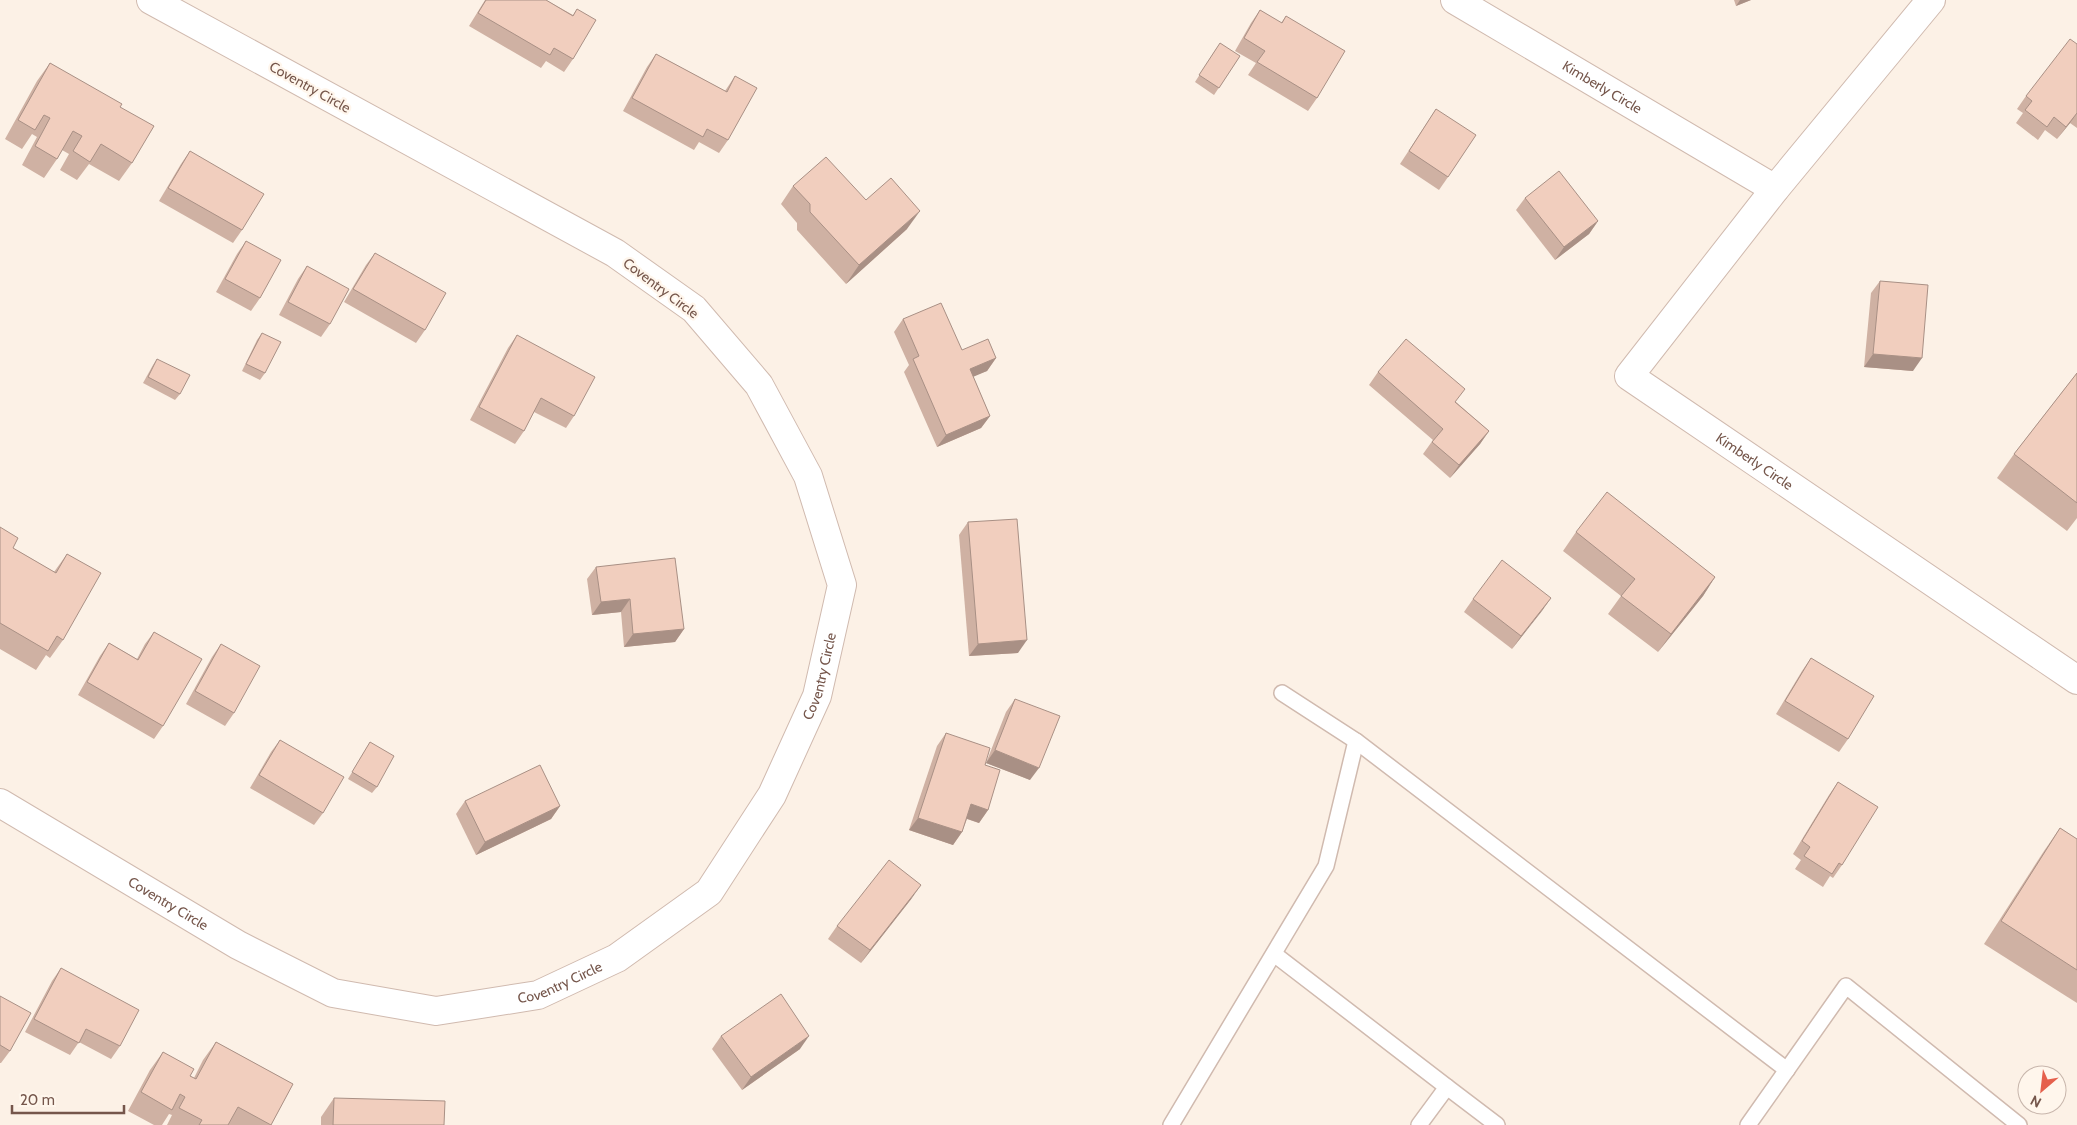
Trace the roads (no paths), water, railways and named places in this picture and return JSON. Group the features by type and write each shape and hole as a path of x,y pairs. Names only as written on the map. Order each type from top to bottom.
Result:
{"street":[{"name":"Coventry Circle","path":"0,803 238,945 333,993 436,1011 538,995 617,958 709,892 772,795 817,696 842,585 804,468 759,385 694,309 616,253 151,0"},
{"name":"Kimberly Circle","path":"1455,0 1775,189"},
{"name":"Kimberly Circle","path":"1931,0 1775,189 1629,376 2077,680"}],"lane":[{"path":"1282,693 1356,741 1787,1070"},
{"path":"1171,1125 1326,866 1356,741"},
{"path":"1274,954 1497,1125"},
{"path":"1748,1125 1846,986 2019,1125"},
{"path":"1418,1125 1447,1087"}]}
